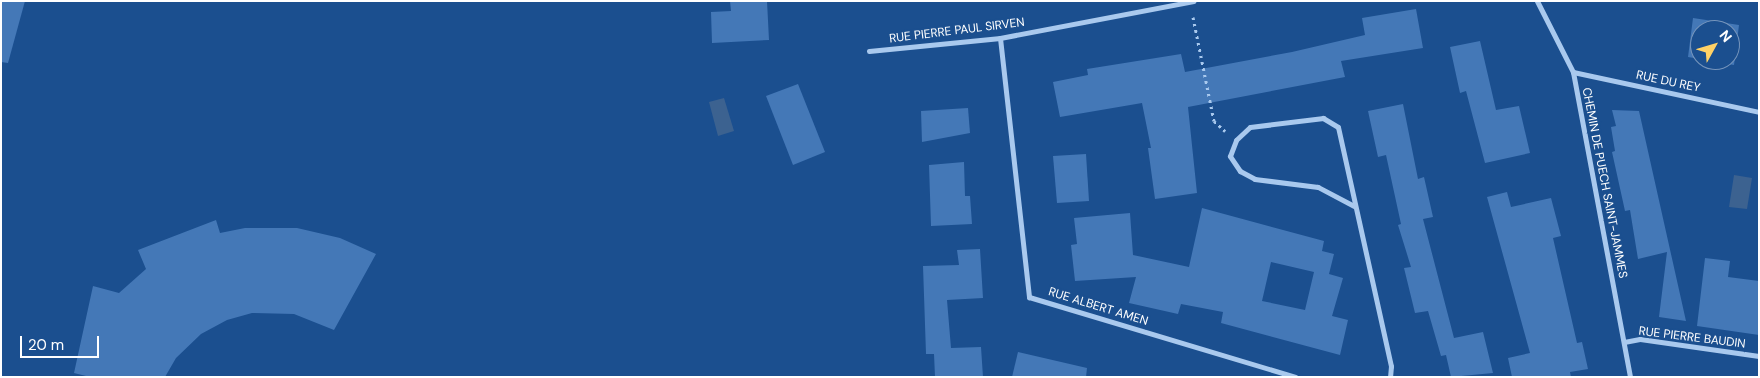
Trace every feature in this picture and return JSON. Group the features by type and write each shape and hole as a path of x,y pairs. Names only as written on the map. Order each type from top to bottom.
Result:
{"street":[{"name":"CHEMIN DE PUECH SAINT-JAMMES","path":"1537,1 1573,72 1630,377"},
{"name":"RUE PIERRE PAUL SIRVEN","path":"869,51 1000,38 1192,2"},
{"name":"RUE ALBERT AMEN","path":"1000,38 1029,297 1295,377"},
{"name":"RUE DU REY","path":"1573,72 1759,112"},
{"path":"1354,206 1318,187 1255,179 1240,171 1230,156 1236,140 1250,127 1323,118 1338,127 1354,206 1392,366 1390,377"},
{"name":"RUE PIERRE BAUDIN","path":"1624,342 1640,339 1759,356"}],"path":[{"path":"1192,2 1214,122 1236,140"}],"water":[{"path":"724,98 734,131 718,136 709,102"},
{"path":"1734,175 1752,178 1747,209 1729,207"}],"building":[{"path":"1,1 25,1 8,63 1,62"},
{"path":"730,1 767,1 769,40 712,43 711,12 731,11"},
{"path":"1416,9 1423,48 1341,61 1345,77 1188,107 1197,193 1155,199 1148,148 1151,148 1142,103 1060,117 1053,82 1088,75 1087,69 1181,54 1185,72 1292,52 1365,35 1362,18"},
{"path":"1480,41 1496,110 1519,106 1530,153 1485,163 1466,91 1460,93 1450,47"},
{"path":"1690,41 1690,57 1688,57"},
{"path":"798,84 825,152 793,165 766,96"},
{"path":"1403,104 1418,179 1424,177 1433,217 1423,219 1454,338 1483,332 1493,373 1451,377 1446,355 1441,356 1428,311 1415,313 1404,268 1411,267 1398,225 1401,224 1386,155 1378,157 1368,111"},
{"path":"968,108 970,133 922,142 921,111"},
{"path":"1612,110 1639,111 1686,321 1659,317 1667,252 1638,259 1630,210 1625,211 1612,152 1615,151 1611,127 1616,126"},
{"path":"1086,154 1089,201 1057,203 1053,156"},
{"path":"964,162 965,196 970,196 972,224 931,226 929,165"},
{"path":"1507,192 1511,207 1551,198 1561,236 1553,238 1577,343 1582,342 1588,369 1570,372 1571,377 1512,377 1508,358 1530,353 1487,197"},
{"path":"1202,208 1324,241 1322,251 1334,254 1329,274 1343,278 1332,316 1348,320 1340,355 1221,323 1223,312 1181,304 1178,314 1129,303 1136,277 1075,281 1071,245 1077,244 1074,218 1130,213 1133,255 1189,267","holes":["1271,262 1314,272 1305,310 1262,301"]},
{"path":"216,220 220,233 245,228 297,228 340,238 376,254 334,330 294,314 252,313 227,320 201,334 176,358 165,377 90,377 74,373 93,286 119,293 146,269 138,250"},
{"path":"980,249 983,298 947,300 951,348 981,347 983,377 935,377 934,354 926,354 923,266 959,265 957,250"},
{"path":"1705,258 1730,261 1728,277 1759,281 1759,335 1697,326"},
{"path":"1018,352 1087,368 1086,377 1012,377"}]}
